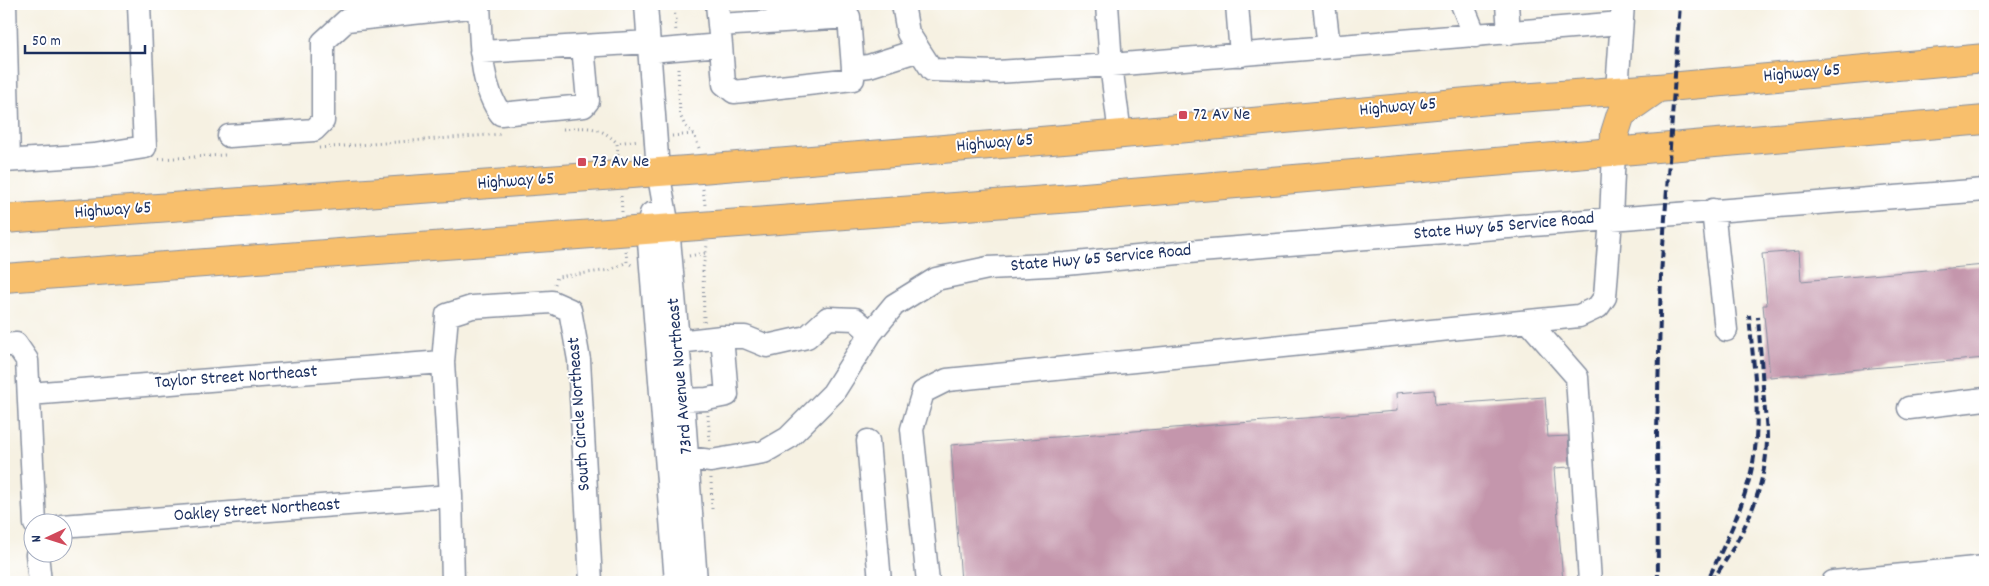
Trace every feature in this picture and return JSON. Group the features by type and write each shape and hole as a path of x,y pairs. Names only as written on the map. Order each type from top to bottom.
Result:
{"highway":[{"name":"Highway 65","path":"4,219 701,169 1120,134 1479,100 1658,88 1985,58"},
{"path":"1614,152 1615,133 1621,114 1658,88"},
{"path":"4,278 1073,198 1985,120"}],"street":[{"path":"5,4 6,161 94,155 146,147 139,4"},
{"name":"73rd Avenue Northeast","path":"646,4 658,171 658,228 678,459 696,582"},
{"path":"903,4 908,33 932,70 997,72 1111,65 1509,33 1622,14 1617,90"},
{"path":"1107,4 1111,65 1120,134"},
{"path":"1237,4 1241,54"},
{"path":"1324,4 1329,47"},
{"path":"1462,4 1475,36"},
{"path":"1507,4 1509,33"},
{"path":"227,146 314,130 323,121 323,42 347,20 479,5 482,52 488,86 502,124 584,106 588,101 583,46"},
{"path":"482,52 583,46 677,49 719,25 849,17 853,79 734,92 724,84 719,25"},
{"path":"853,68 869,66 919,50"},
{"name":"State Hwy 65 Service Road","path":"1612,218 1614,152"},
{"name":"State Hwy 65 Service Road","path":"678,459 711,461 764,452 788,438 833,393 871,333 894,305 936,279 988,268 1066,264 1200,251 1985,190"},
{"path":"1713,210 1726,330"},
{"path":"928,582 912,429 923,392 947,380 1579,316 1598,308 1605,298 1612,218"},
{"name":"73rd Avenue Northeast","path":"658,228 678,342 683,400 678,459 676,582"},
{"path":"454,582 443,362 447,315 472,307 552,302"},
{"name":"South Circle Northeast","path":"552,302 570,310 579,360 591,582"},
{"path":"678,342 745,337 767,346 807,336 828,318 855,320 871,333"},
{"path":"1528,321 1577,377 1590,582"},
{"path":"683,400 727,396 713,339"},
{"path":"4,345 16,344 27,360 35,514"},
{"name":"Taylor Street Northeast","path":"29,394 443,362"},
{"path":"1909,408 1985,399"},
{"path":"868,440 880,582"},
{"name":"Oakley Street Northeast","path":"72,525 451,496"},
{"path":"39,564 40,582"},
{"path":"1833,582 1957,576 1985,567"}],"path":[{"path":"674,4 680,115 685,126 694,134 700,150 708,244 703,268 713,339"},
{"path":"315,148 502,124"},
{"path":"562,129 591,127 609,134 617,143"},
{"path":"146,147 156,160 227,146"},
{"path":"552,302 557,277 610,270 627,262"},
{"path":"707,399 712,517"}],"building":[{"path":"1799,251 1801,281 1985,265 1985,358 1770,377 1763,305 1767,305 1762,254"},
{"path":"1434,390 1435,405 1545,397 1548,437 1568,436 1570,467 1554,468 1563,582 961,582 951,445 1397,411 1396,393"}],"railway":[{"path":"1658,582 1657,433 1661,275 1680,4"},
{"path":"1710,575 1738,512 1755,453 1757,414 1749,315"},
{"path":"1711,582 1742,532 1750,515 1757,496 1766,459 1767,429 1758,317"}],"place":[{"name":"72 Av Ne","path":"1183,115"},
{"name":"73 Av Ne","path":"582,162"}]}
